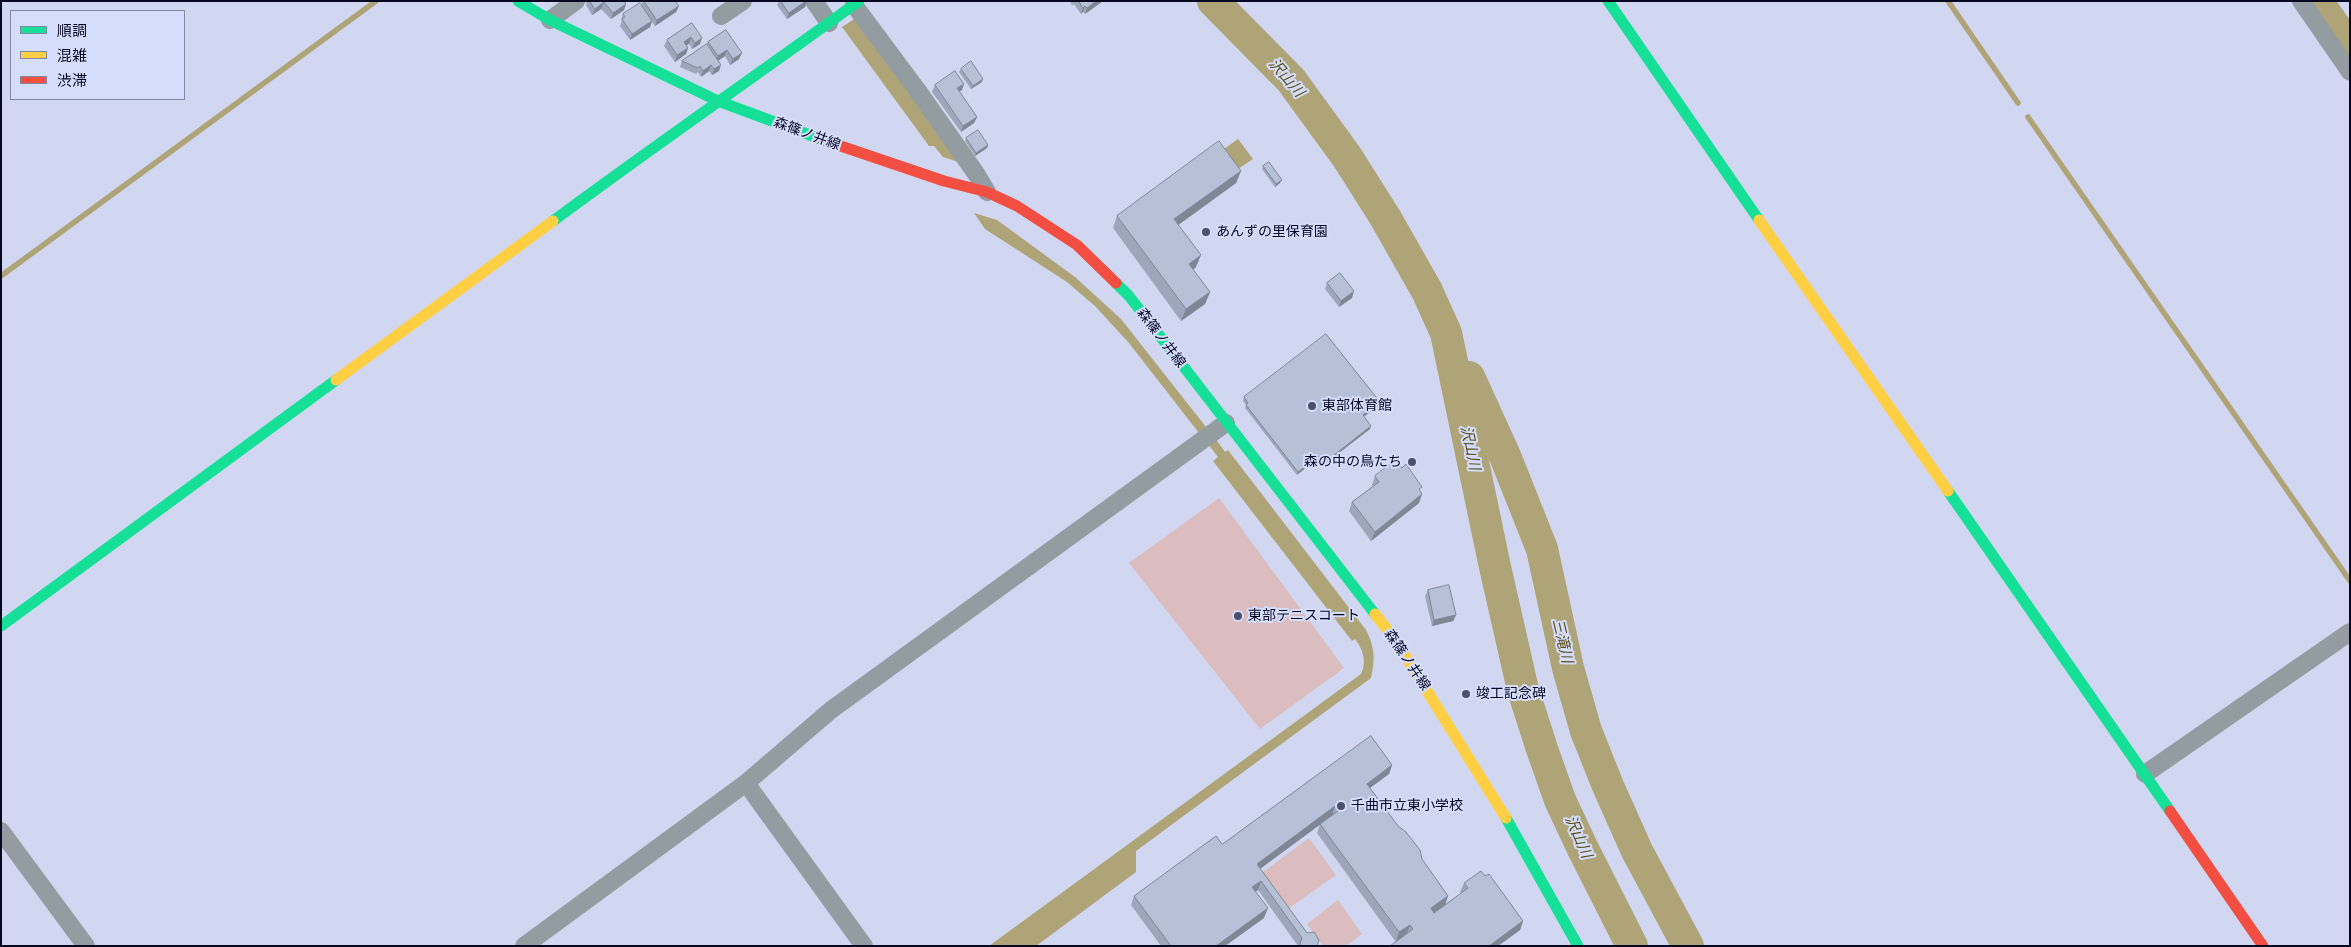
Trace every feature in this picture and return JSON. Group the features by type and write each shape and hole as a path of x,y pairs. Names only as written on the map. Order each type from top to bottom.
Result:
{"street":[{"name":"森篠ノ井線","path":"518,1 550,20 718,102 861,154 944,181 987,192 1017,206 1078,245 1129,296 1396,641 1493,794 1578,946"},
{"path":"550,20 576,1"},
{"path":"722,16 743,1"},
{"path":"814,1 830,22"},
{"path":"1608,1 2263,946"},
{"path":"2300,1 2350,72"},
{"path":"1,626 855,4 918,90 987,192"},
{"path":"524,946 746,783 831,710 1226,423"},
{"path":"2145,774 2350,632"},
{"path":"746,783 864,946"},
{"path":"1,831 86,946"}],"shaded area":[{"path":"856,18 962,163 943,157 934,146 929,146 842,27"},
{"path":"1238,139 1253,159 1238,169 1224,149"},
{"path":"974,213 997,220 1075,277 1121,319 1206,427 1199,433 1129,343 1095,306 1067,282 985,229"},
{"path":"1215,438 1225,452 1228,450 1366,630 1373,653 1371,678 1136,851 1136,872 1036,946 989,946 1361,674 1364,660 1358,643 1355,639 1352,641 1213,461 1218,457 1208,444"},
{"name":"東部テニスコート","path":"1219,498 1344,668 1260,729 1129,563"},
{"path":"1309,838 1336,875 1285,911 1259,875"},
{"path":"1338,900 1362,934 1346,946 1323,946 1307,924"}],"building":[{"path":"590,1 624,1 626,4 613,13 604,2 595,9"},
{"path":"644,1 675,1 679,6 657,20"},
{"path":"781,1 806,1 789,13"},
{"path":"1079,1 1096,1 1087,8 1085,6 1083,8"},
{"path":"640,3 652,21 632,34 622,19 625,17 623,14"},
{"path":"692,23 702,38 695,43 691,37 684,42 688,48 677,55 667,40"},
{"path":"726,30 742,53 733,59 727,50 718,56 708,42"},
{"path":"707,44 721,65 714,69 711,65 703,71 700,66 698,68 682,61"},
{"path":"971,61 983,79 973,86 961,69"},
{"path":"955,71 964,84 957,88 977,117 963,126 935,85"},
{"path":"978,130 988,145 976,153 966,138"},
{"path":"1219,141 1241,171 1174,219 1201,255 1189,264 1210,292 1186,309 1117,216"},
{"path":"1269,162 1282,180 1276,184 1263,166"},
{"path":"1340,273 1354,291 1341,301 1327,283"},
{"name":"東部体育館","path":"1326,334 1380,402 1363,415 1371,426 1324,463 1318,456 1298,472 1246,405 1248,403 1244,397"},
{"path":"1396,460 1402,468 1406,464 1422,487 1419,489 1422,494 1375,532 1352,502 1379,482 1375,476"},
{"path":"1449,585 1456,615 1434,620 1428,590"},
{"path":"1371,736 1392,765 1367,784 1398,826 1406,832 1420,850 1422,859 1448,896 1431,908 1434,913 1468,888 1464,883 1481,871 1485,876 1489,874 1523,921 1489,946 1390,946 1413,929 1410,925 1399,932 1320,824 1338,811 1335,806 1257,864 1307,933 1314,932 1319,940 1317,946 1301,946 1302,938 1261,881 1252,887 1268,908 1216,946 1171,946 1134,896 1216,836 1222,844"}],"waterway":[{"path":"1,276 376,1"},
{"name":"沢山川","path":"1213,1 1291,80 1347,157 1385,217 1427,291 1446,333 1523,690 1560,800 1632,946"},
{"path":"1948,1 2018,103"},
{"path":"2317,1 2350,48"},
{"path":"2028,117 2350,581"},
{"name":"三滝川","path":"1469,377 1505,456 1542,549 1568,668 1586,731 1637,851 1688,946"}],"traffic: fast":[{"path":"518,1 550,20 718,101 823,140"},
{"path":"553,221 859,1"},
{"path":"1608,1 1759,220"},
{"path":"1116,283 1129,296 1375,614"},
{"path":"1,626 336,380"},
{"path":"1948,491 2170,811"},
{"path":"1506,818 1578,946"}],"traffic: slow":[{"path":"1759,220 1948,491"},
{"path":"336,380 553,221"},
{"path":"1375,614 1396,641 1506,818"}],"traffic: jam":[{"path":"823,140 944,181 987,192 1017,206 1077,245 1116,283"},
{"path":"2170,811 2263,946"}],"place":[{"name":"あんずの里保育園","path":"1206,232"},
{"name":"東部体育館","path":"1312,406"},
{"name":"森の中の鳥たち","path":"1412,462"},
{"name":"東部テニスコート","path":"1238,616"},
{"name":"竣工記念碑","path":"1466,694"},
{"name":"千曲市立東小学校","path":"1341,806"}]}
